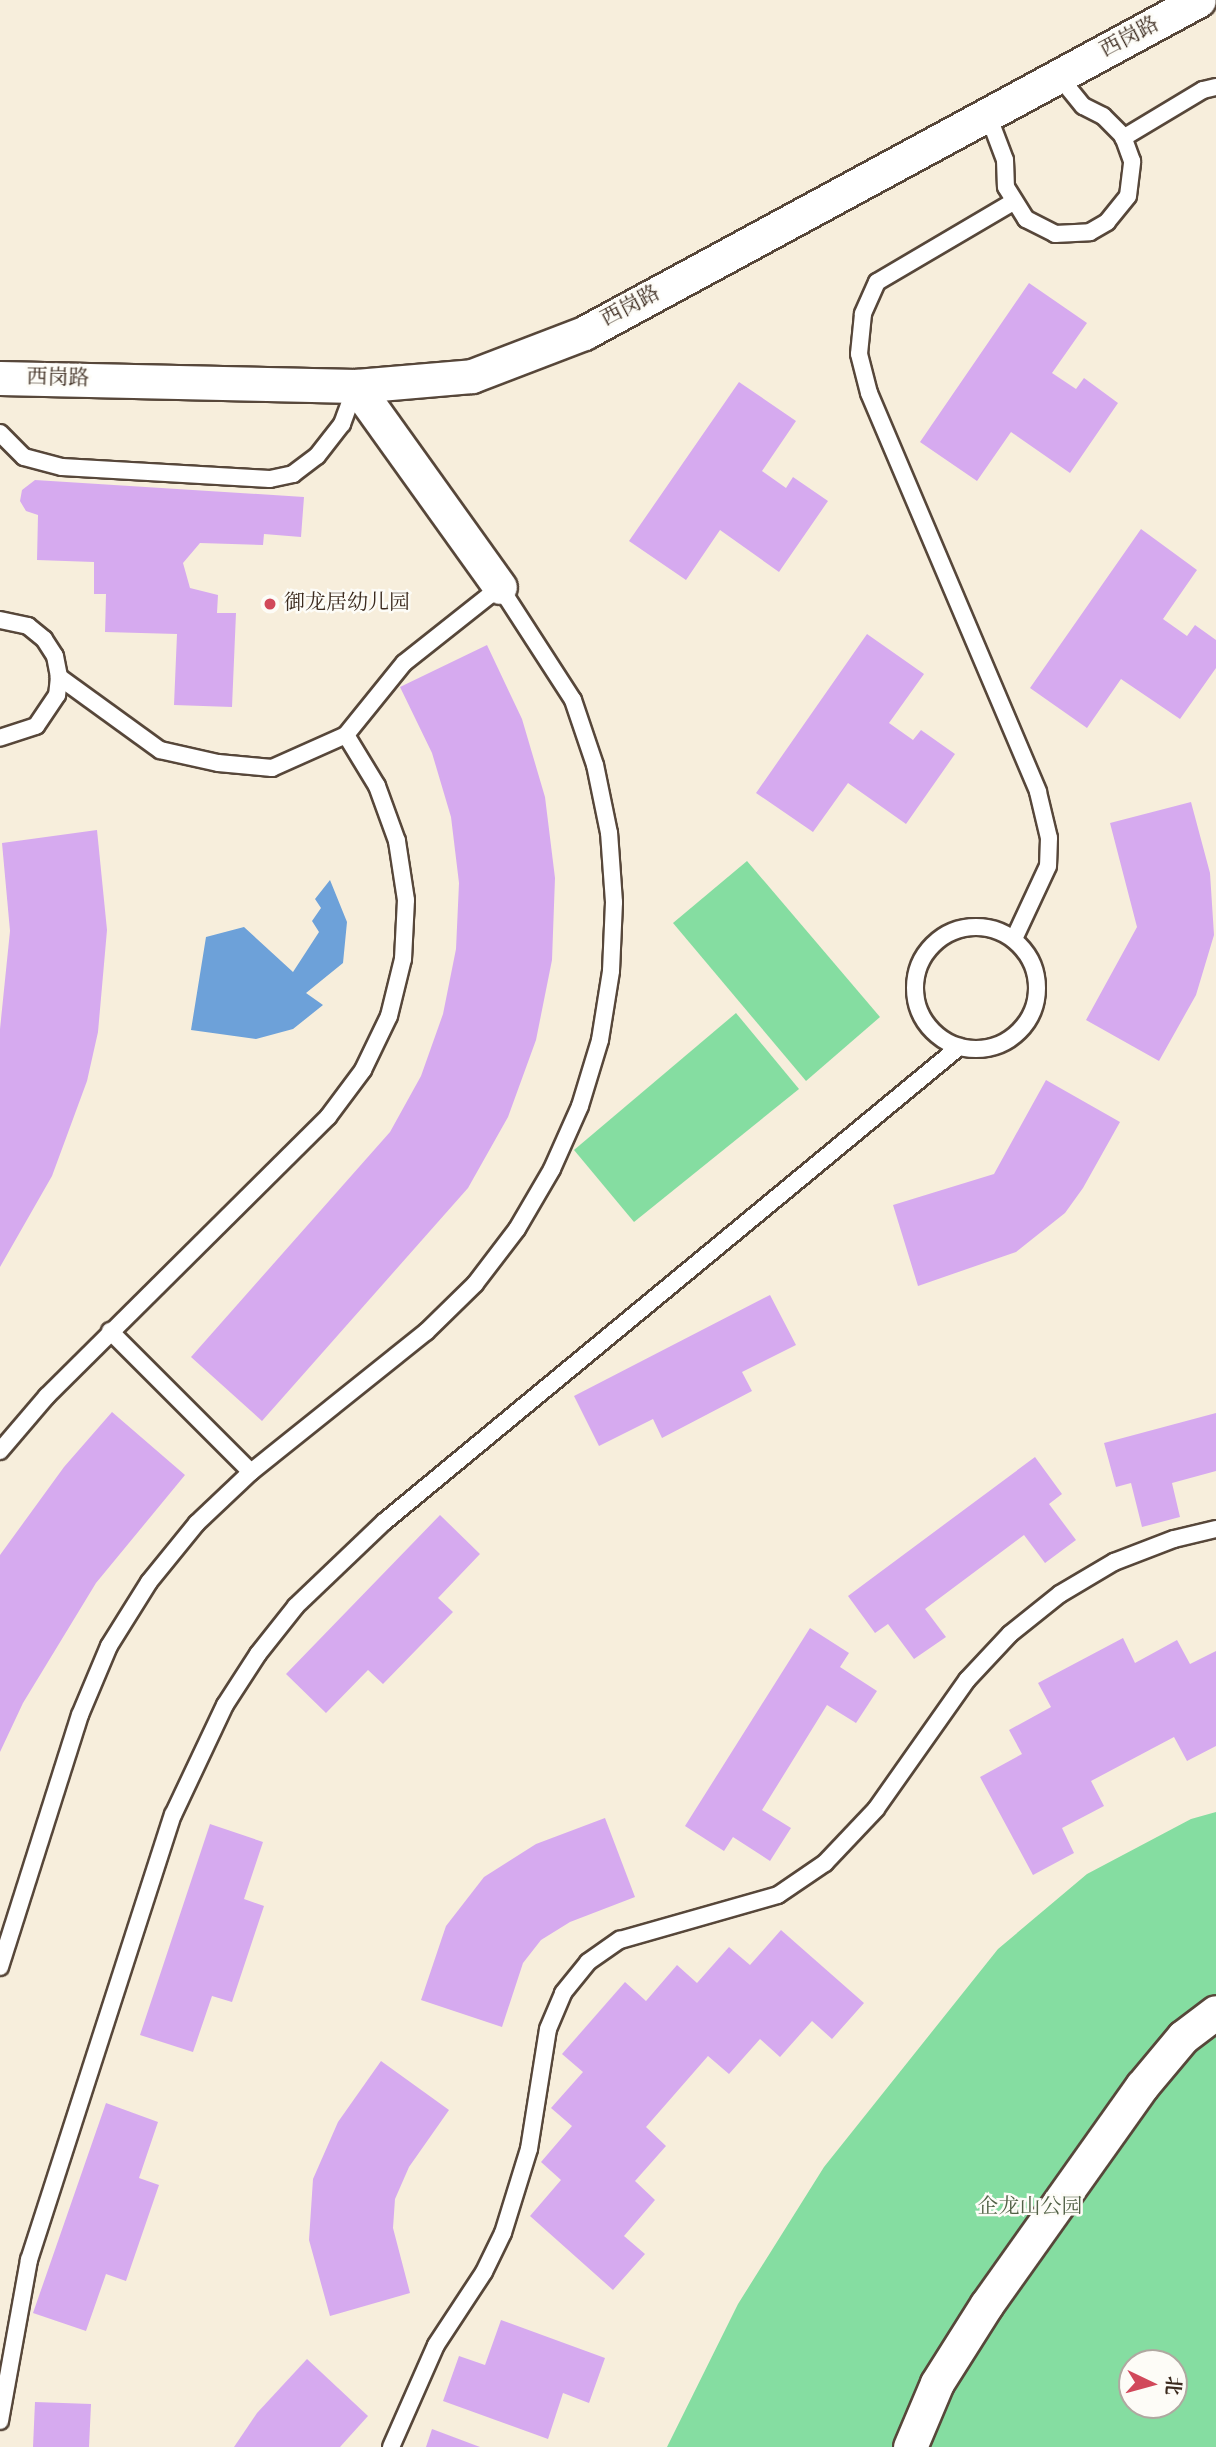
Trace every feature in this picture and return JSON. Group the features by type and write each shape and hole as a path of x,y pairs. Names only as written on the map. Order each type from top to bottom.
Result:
{"street":[{"name":"西岗路","path":"0,378 356,386 472,376 584,332 1199,0"},
{"path":"356,386 500,587"},
{"path":"910,2447 937,2383 994,2293 1142,2086 1183,2037 1216,2012"}],"lane":[{"path":"988,115 1005,160 1006,187 1026,219 1055,234 1090,232 1107,222 1128,196 1132,181 1132,161 1123,138 1103,116 1083,106 1059,76"},
{"path":"1123,138 1203,90 1216,87"},
{"path":"1013,202 877,282 863,314 859,354 869,393 1038,792 1049,838 1048,866 1014,939"},
{"path":"0,433 24,457 62,467 271,479 293,474 317,456 342,424 356,386"},
{"path":"0,1967 80,1715 109,1646 149,1582 197,1523 251,1472 426,1332 475,1284 517,1229 552,1169 580,1106 600,1040 611,971 614,902 609,833 595,765 573,700 500,587 404,663 346,735 272,768 218,763 160,750 60,677"},
{"path":"0,620 28,626 44,639 55,656 60,677 57,695 43,719 20,735 0,738"},
{"path":"0,1451 110,1331 328,1117 363,1070 389,1016 403,959 402,877 397,841 377,786 346,735"},
{"path":"986,928 1014,939 1034,966 1037,996 1030,1017 1004,1043 984,1049 959,1047 941,1038 918,1006 915,984 920,964 928,949 957,929 986,928"},
{"path":"0,2421 29,2260 173,1815 225,1705 258,1654 304,1597 384,1521 959,1047"},
{"path":"110,1331 251,1472"},
{"path":"391,2447 436,2345 484,2272 503,2233 529,2149 548,2029 563,1993 588,1962 620,1940 778,1895 825,1863 876,1809 967,1680 1010,1634 1060,1594 1115,1562 1174,1539 1216,1529"}],"green space":[{"path":"747,861 880,1017 806,1081 673,923"},
{"path":"736,1013 799,1089 634,1222 574,1150"},
{"name":"企龙山公园","path":"1216,1812 1216,2447 667,2447 738,2304 824,2167 998,1949 1087,1874 1191,1819"}],"water":[{"path":"330,880 347,922 343,963 306,993 323,1005 293,1029 256,1039 191,1030 206,937 244,927 293,972 319,932 312,921 321,908 315,899"}],"building":[{"path":"1029,283 1087,323 1052,373 1076,389 1084,378 1118,403 1070,473 1011,432 977,481 920,442"},
{"path":"739,382 796,421 762,471 786,488 793,477 828,501 779,572 720,530 686,580 629,541"},
{"path":"35,480 304,497 301,537 264,534 263,545 200,543 183,563 190,588 218,595 217,613 236,613 232,707 174,705 177,634 105,632 106,594 94,594 94,562 37,560 38,515 26,511 20,501 22,490"},
{"path":"1141,529 1197,570 1163,619 1187,636 1195,625 1216,640 1216,668 1180,719 1121,679 1087,728 1030,688"},
{"path":"867,634 924,674 889,723 913,740 921,730 955,754 906,824 848,783 813,832 756,793"},
{"path":"487,645 522,719 545,797 555,878 552,960 536,1040 508,1117 468,1188 262,1421 191,1357 390,1132 421,1076 443,1014 456,949 459,883 451,817 432,753 400,687"},
{"path":"1191,802 1210,873 1214,935 1196,995 1159,1061 1086,1020 1137,927 1110,823"},
{"path":"97,830 107,930 98,1032 87,1081 52,1176 0,1267 0,1029 10,931 2,843"},
{"path":"1046,1080 1120,1122 1083,1188 1065,1213 1016,1252 918,1286 893,1205 994,1174"},
{"path":"770,1295 796,1345 742,1372 752,1391 662,1438 653,1419 599,1446 574,1396"},
{"path":"112,1412 185,1475 96,1583 23,1703 0,1752 0,1555 64,1467"},
{"path":"1216,1413 1216,1471 1172,1483 1180,1517 1142,1527 1131,1483 1116,1487 1104,1443"},
{"path":"1035,1457 1062,1494 1049,1504 1076,1540 1045,1563 1024,1535 925,1609 946,1637 914,1659 888,1624 875,1633 848,1596"},
{"path":"440,1515 480,1554 438,1598 453,1612 383,1684 368,1670 326,1713 286,1674"},
{"path":"810,1628 849,1653 840,1667 877,1691 856,1723 827,1705 762,1810 791,1828 770,1861 733,1837 724,1851 685,1826"},
{"path":"1123,1638 1135,1663 1177,1640 1190,1664 1216,1651 1216,1746 1187,1761 1174,1737 1091,1781 1104,1806 1062,1828 1074,1853 1033,1875 980,1777 1022,1754 1009,1730 1051,1707 1038,1683"},
{"path":"605,1818 635,1897 570,1922 541,1940 523,1963 502,2027 421,2000 446,1926 484,1877 536,1844"},
{"path":"210,1824 263,1842 244,1899 264,1906 232,2002 212,1996 193,2052 140,2035"},
{"path":"781,1930 864,2003 832,2039 812,2021 780,2057 760,2039 729,2074 708,2056 646,2127 666,2146 635,2181 655,2200 624,2236 645,2254 613,2290 530,2216 561,2180 541,2162 572,2126 551,2108 583,2072 562,2054 625,1982 646,2001 677,1965 697,1983 729,1947 750,1965"},
{"path":"381,2061 449,2110 409,2167 395,2199 393,2228 410,2293 330,2316 309,2240 313,2179 338,2122"},
{"path":"106,2103 158,2122 139,2178 159,2185 126,2281 106,2274 86,2331 33,2313"},
{"path":"501,2320 605,2358 589,2403 563,2393 548,2439 443,2401 459,2356 485,2365"},
{"path":"307,2359 368,2416 340,2447 234,2447 257,2413"},
{"path":"35,2402 91,2404 89,2447 33,2447"},
{"path":"432,2429 480,2447 426,2447"}],"place":[{"name":"御龙居幼儿园","path":"270,604"}]}
